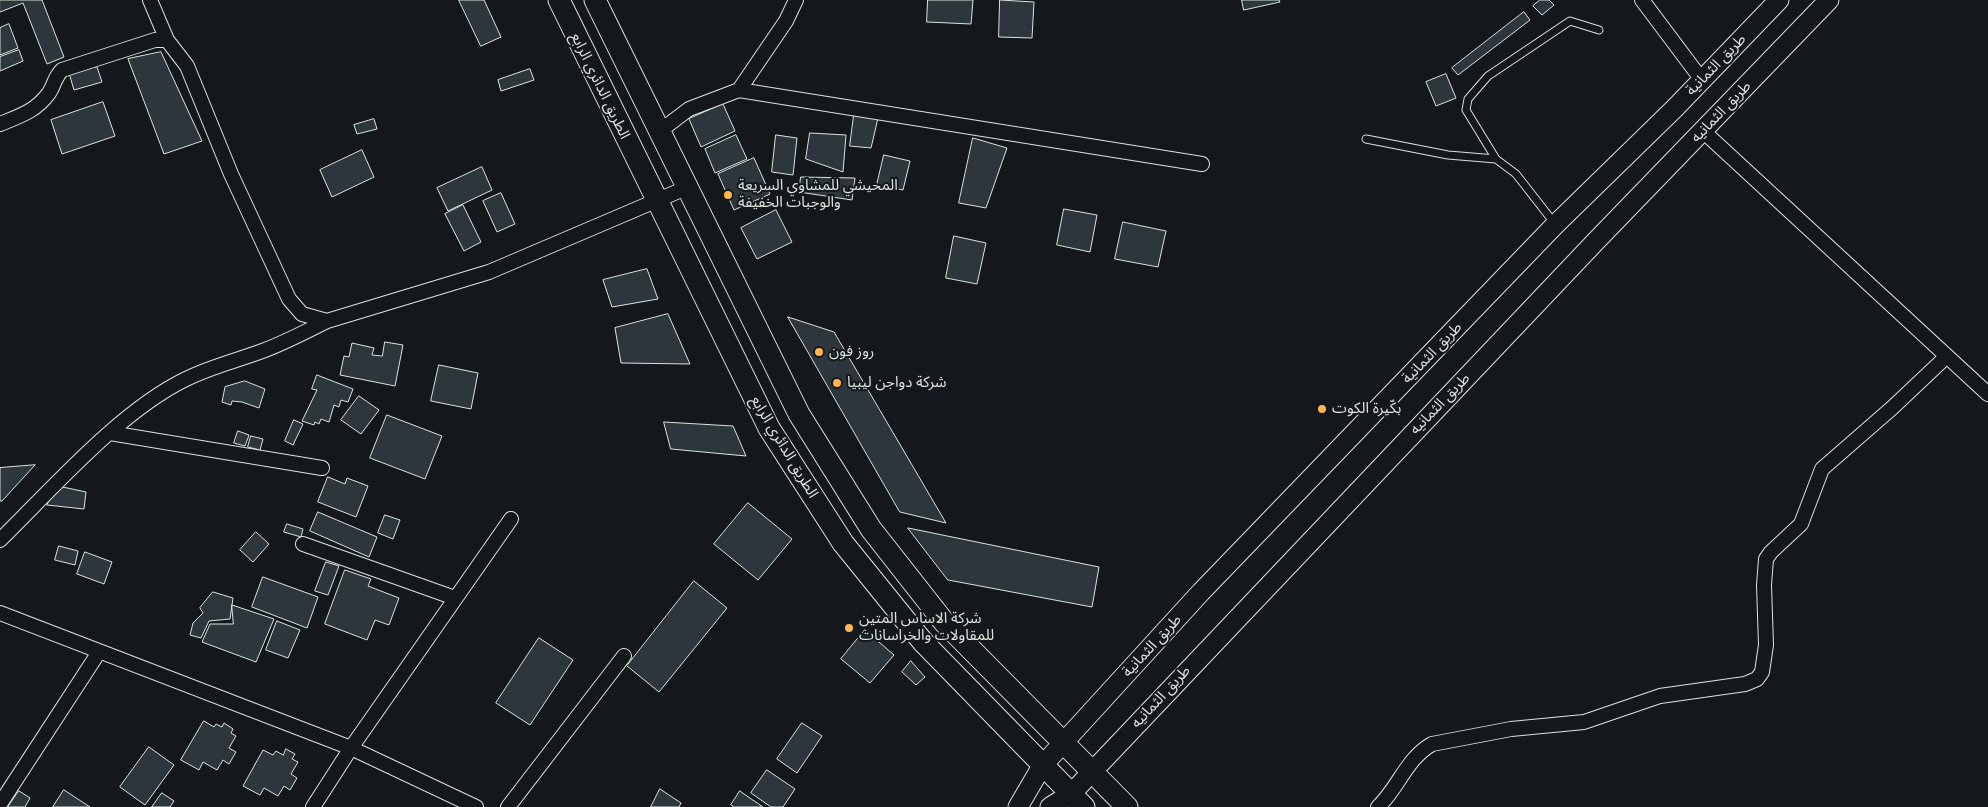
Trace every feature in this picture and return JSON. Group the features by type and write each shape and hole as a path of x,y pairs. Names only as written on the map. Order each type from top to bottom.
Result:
{"main road":[{"name":"الطريق الدائري الرابع","path":"559,0 656,202 769,428 843,543 923,642 1077,800"},
{"name":"الطريق الدائري الرابع","path":"595,0 799,414 871,529 944,622 1127,807"}],"street":[{"path":"150,0 167,40 187,66 231,174 289,299 302,314 327,321"},
{"path":"739,90 786,21 796,0"},
{"path":"1642,0 1702,80"},
{"name":"طريق الثمانية","path":"1018,807 1042,766 1201,592 1556,224 1702,80 1779,0"},
{"name":"طريق الثمانيه","path":"1050,807 1077,800 1091,772 1829,0"},
{"path":"0,124 34,110 50,91 54,78 62,70 155,40 167,40"},
{"path":"660,132 689,109 739,90 1202,164"},
{"path":"1703,131 1988,394"},
{"path":"0,540 110,433 150,401 186,379 225,363 265,350 327,321 489,272 686,188"},
{"path":"1378,807 1390,796 1410,761 1421,750 1432,744 1511,729 1584,722 1660,696 1745,684 1756,679 1762,672 1766,645 1764,585 1766,560 1771,552 1800,524 1822,469 1892,408 1947,356"},
{"path":"110,433 322,468"},
{"path":"313,807 351,748 511,519"},
{"path":"303,544 456,598"},
{"path":"0,613 351,748 476,807"},
{"path":"0,804 99,652"},
{"path":"508,807 624,656"}],"lane":[{"path":"1556,224 1516,174 1496,159 1466,110 1468,99 1488,76 1570,21 1599,30"},
{"path":"1366,139 1448,155 1496,159"}],"building":[{"path":"0,0 42,0 64,57 47,64 23,3 0,12"},
{"path":"459,0 484,0 501,37 481,46"},
{"path":"928,0 973,0 971,24 927,22"},
{"path":"1000,0 1034,2 1032,38 999,37"},
{"path":"1242,0 1279,0 1280,2 1244,10"},
{"path":"1540,0 1549,0 1554,5 1542,15 1533,6"},
{"path":"1524,12 1530,20 1458,75 1452,68"},
{"path":"9,24 18,48 0,55 0,28"},
{"path":"19,50 23,61 0,71 0,57"},
{"path":"161,52 202,141 164,154 128,59"},
{"path":"97,67 102,82 74,90 69,73"},
{"path":"530,69 534,80 501,91 498,80"},
{"path":"1446,74 1456,98 1436,106 1426,82"},
{"path":"103,102 115,136 62,154 51,120"},
{"path":"723,104 735,131 701,147 689,119"},
{"path":"854,115 878,118 871,148 850,146"},
{"path":"374,119 377,129 357,134 354,125"},
{"path":"810,133 846,135 843,172 806,159"},
{"path":"736,135 747,159 715,173 705,149"},
{"path":"776,135 797,138 793,175 772,172"},
{"path":"973,138 1007,148 986,208 959,203"},
{"path":"362,150 374,177 332,197 320,170"},
{"path":"884,155 910,161 903,190 877,185"},
{"path":"754,158 770,194 734,210 718,174"},
{"path":"482,167 492,190 448,211 437,188"},
{"path":"801,177 855,178 852,200 799,192"},
{"path":"501,193 515,224 497,232 483,201"},
{"path":"463,205 481,242 464,251 445,214"},
{"path":"1064,209 1097,215 1090,252 1057,245"},
{"path":"776,210 792,242 757,259 741,228"},
{"path":"1123,222 1166,231 1158,267 1115,259"},
{"path":"954,236 986,243 977,284 946,278"},
{"path":"647,269 658,299 612,307 603,280"},
{"path":"668,314 690,364 621,363 615,328"},
{"path":"788,317 834,332 946,523 900,512"},
{"path":"385,342 403,345 395,386 340,375 344,356 349,357 352,343 374,348 372,355 382,356"},
{"path":"439,365 478,373 471,409 431,401"},
{"path":"317,375 353,389 348,402 341,400 339,407 334,405 329,422 321,419 319,424 315,422 314,425 302,421 317,390 312,389"},
{"path":"245,381 265,389 259,408 242,402 232,401 231,405 222,402 225,387"},
{"path":"359,396 379,410 361,434 341,420"},
{"path":"387,415 442,436 425,479 370,458"},
{"path":"294,420 303,424 293,445 285,441"},
{"path":"664,422 733,426 746,456 671,449"},
{"path":"238,431 249,435 245,446 234,443"},
{"path":"251,436 263,439 260,450 248,447"},
{"path":"35,465 2,501 0,501 0,468"},
{"path":"328,477 345,484 347,478 368,486 356,517 318,502"},
{"path":"58,486 86,492 84,509 47,505"},
{"path":"748,503 792,539 758,580 714,544"},
{"path":"318,512 377,537 369,557 310,531"},
{"path":"385,515 400,520 393,539 378,533"},
{"path":"287,524 303,529 301,537 284,532"},
{"path":"908,528 1099,567 1092,607 948,580"},
{"path":"256,532 269,544 253,562 240,550"},
{"path":"59,546 78,551 75,565 55,560"},
{"path":"85,552 112,562 104,584 77,574"},
{"path":"326,562 339,566 328,595 315,591"},
{"path":"345,570 371,579 368,586 399,598 389,625 375,620 367,640 325,624"},
{"path":"263,577 318,597 307,628 252,607"},
{"path":"694,581 727,608 659,692 627,666"},
{"path":"213,592 233,598 230,619 209,621 201,638 190,635 193,623 203,613 200,608"},
{"path":"232,605 274,619 256,662 202,642 210,624 233,624"},
{"path":"277,621 300,630 288,658 266,650"},
{"path":"865,630 894,655 870,683 841,659"},
{"path":"539,638 573,660 530,725 496,703"},
{"path":"911,661 925,677 916,685 902,672"},
{"path":"204,721 214,727 216,724 222,727 224,723 233,729 231,733 236,736 229,748 236,752 229,764 223,760 217,770 203,762 199,770 181,760"},
{"path":"802,723 822,736 797,773 777,759"},
{"path":"149,747 174,765 145,805 120,787"},
{"path":"286,749 295,754 292,759 298,762 291,774 297,778 290,790 284,786 278,796 264,788 260,795 243,786 263,750 273,755 276,751 283,755"},
{"path":"767,770 795,789 783,807 771,807 751,793"},
{"path":"660,789 681,803 679,807 651,807"},
{"path":"64,790 90,807 53,807"},
{"path":"19,791 30,798 25,807 8,807"},
{"path":"740,791 763,807 734,807 731,805"},
{"path":"162,793 174,801 170,807 152,807"}],"place":[{"name":"المحيشي للمشاوي السريعة والوجبات الخفيفة","path":"728,195"},
{"name":"روز فون","path":"819,352"},
{"name":"شركة دواجن ليبيا","path":"837,383"},
{"name":"بكّيرة الكوت","path":"1322,409"},
{"name":"شركة الاساس المتين للمقاولات والخراسانات","path":"849,628"}]}
